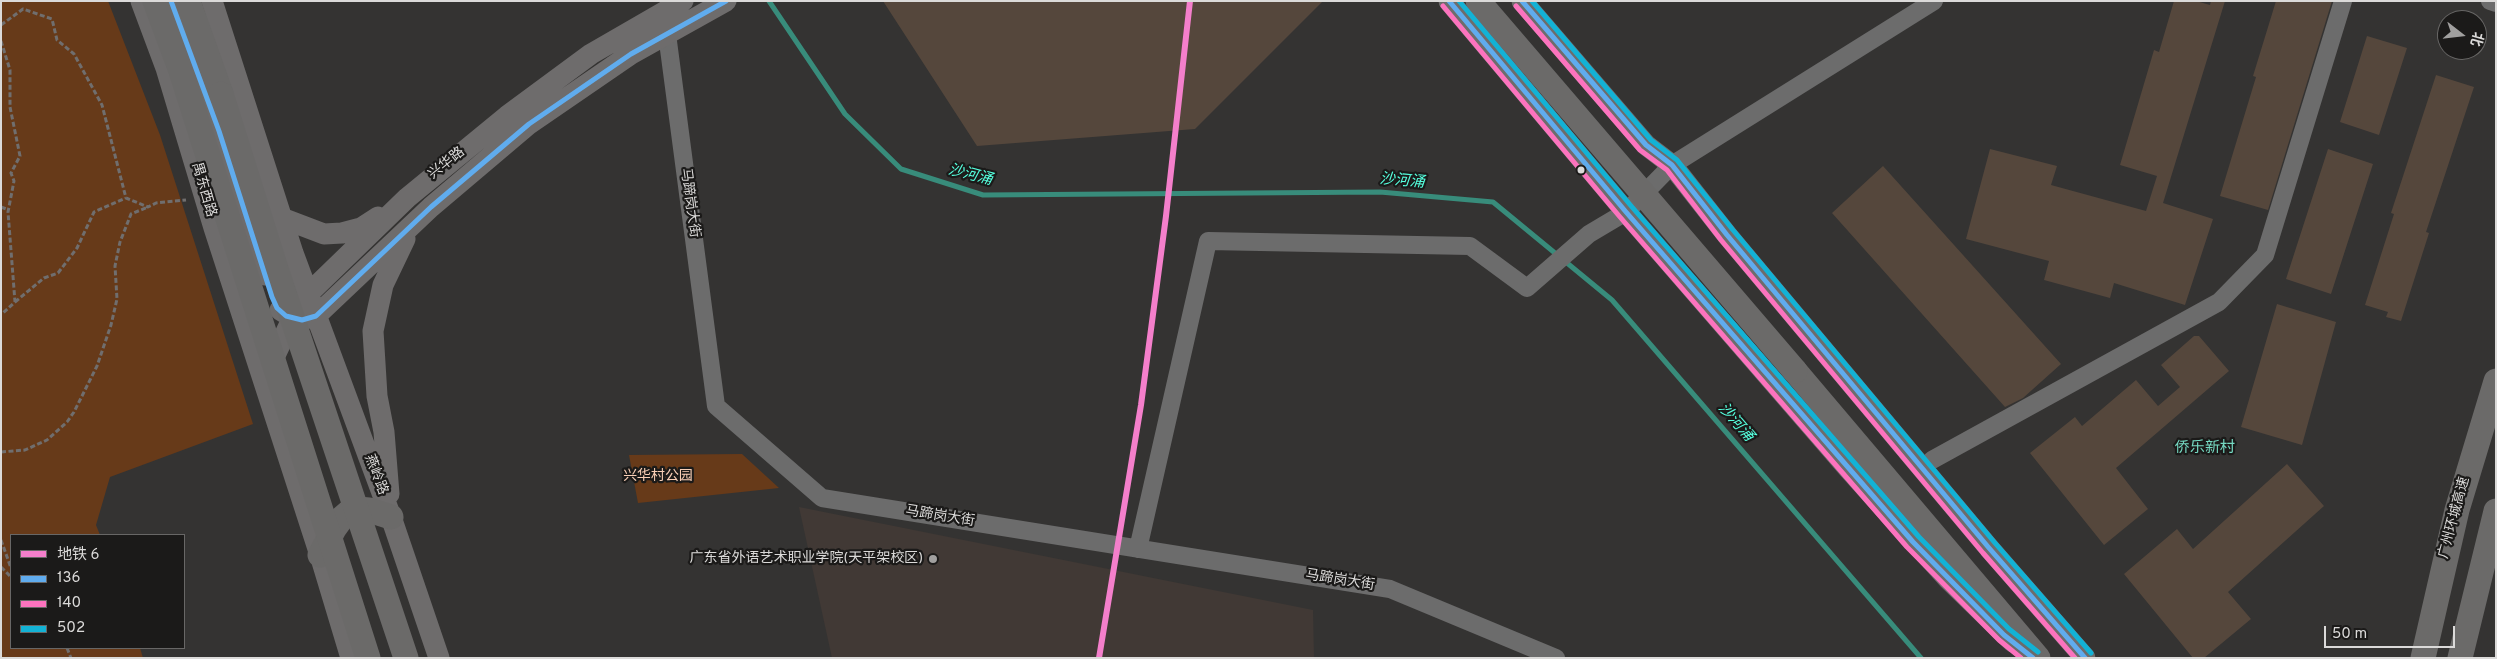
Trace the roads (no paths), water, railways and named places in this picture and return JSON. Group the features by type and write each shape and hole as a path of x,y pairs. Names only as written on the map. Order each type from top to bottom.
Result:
{"highway":[{"path":"155,1 181,71 368,658"},
{"path":"188,1 240,150 276,269 406,658"},
{"path":"1478,1 2038,658"},
{"name":"广州环城高速","path":"2423,658 2457,510 2496,381"},
{"path":"320,555 334,529 349,512 369,510 391,516"},
{"path":"2460,658 2496,511"}],"main road":[{"name":"禺东西路","path":"141,1 166,68 262,381"},
{"path":"171,1 219,132 277,308 292,318 302,320 316,316"},
{"path":"212,1 308,294"},
{"name":"兴华路","path":"262,381 292,318 308,294 407,198 507,116 591,54 683,1"},
{"name":"兴华路","path":"316,316 412,224 484,160 529,124 581,87 667,34 726,1"},
{"path":"1449,1 1626,212 1914,542 2004,635 2033,658"},
{"path":"1522,1 1646,144 1672,166 1726,235 2084,658"},
{"path":"282,218 324,234 342,233 361,228 407,198"},
{"path":"391,516 384,432 374,369 372,331 383,285 412,224"},
{"name":"燕岭路","path":"308,294 391,516 439,658"},
{"path":"262,381 320,555 351,658"}],"street":[{"path":"1138,549 1208,241 1470,246 1527,288 1589,234 1626,212 1672,166 1934,1"},
{"path":"1932,460 2219,302 2265,255 2343,1"},
{"path":"2490,1 2496,3"},
{"name":"马蹄岗大街","path":"667,34 716,406 822,498 1390,589 1556,658"}],"waterway":[{"name":"沙河涌","path":"769,1 845,114 901,169 983,195 1380,192 1493,202 1612,300 1921,658"}],"metro line":[{"name":"6","path":"1099,658 1141,405 1166,216 1190,1"}],"place":[{"name":"广东省外语艺术职业学院(天平架校区)","path":"933,559"}],"district":[{"name":"侨乐新村","path":"2205,449"}],"park label":[{"name":"兴华村公园","path":"658,477"}]}
